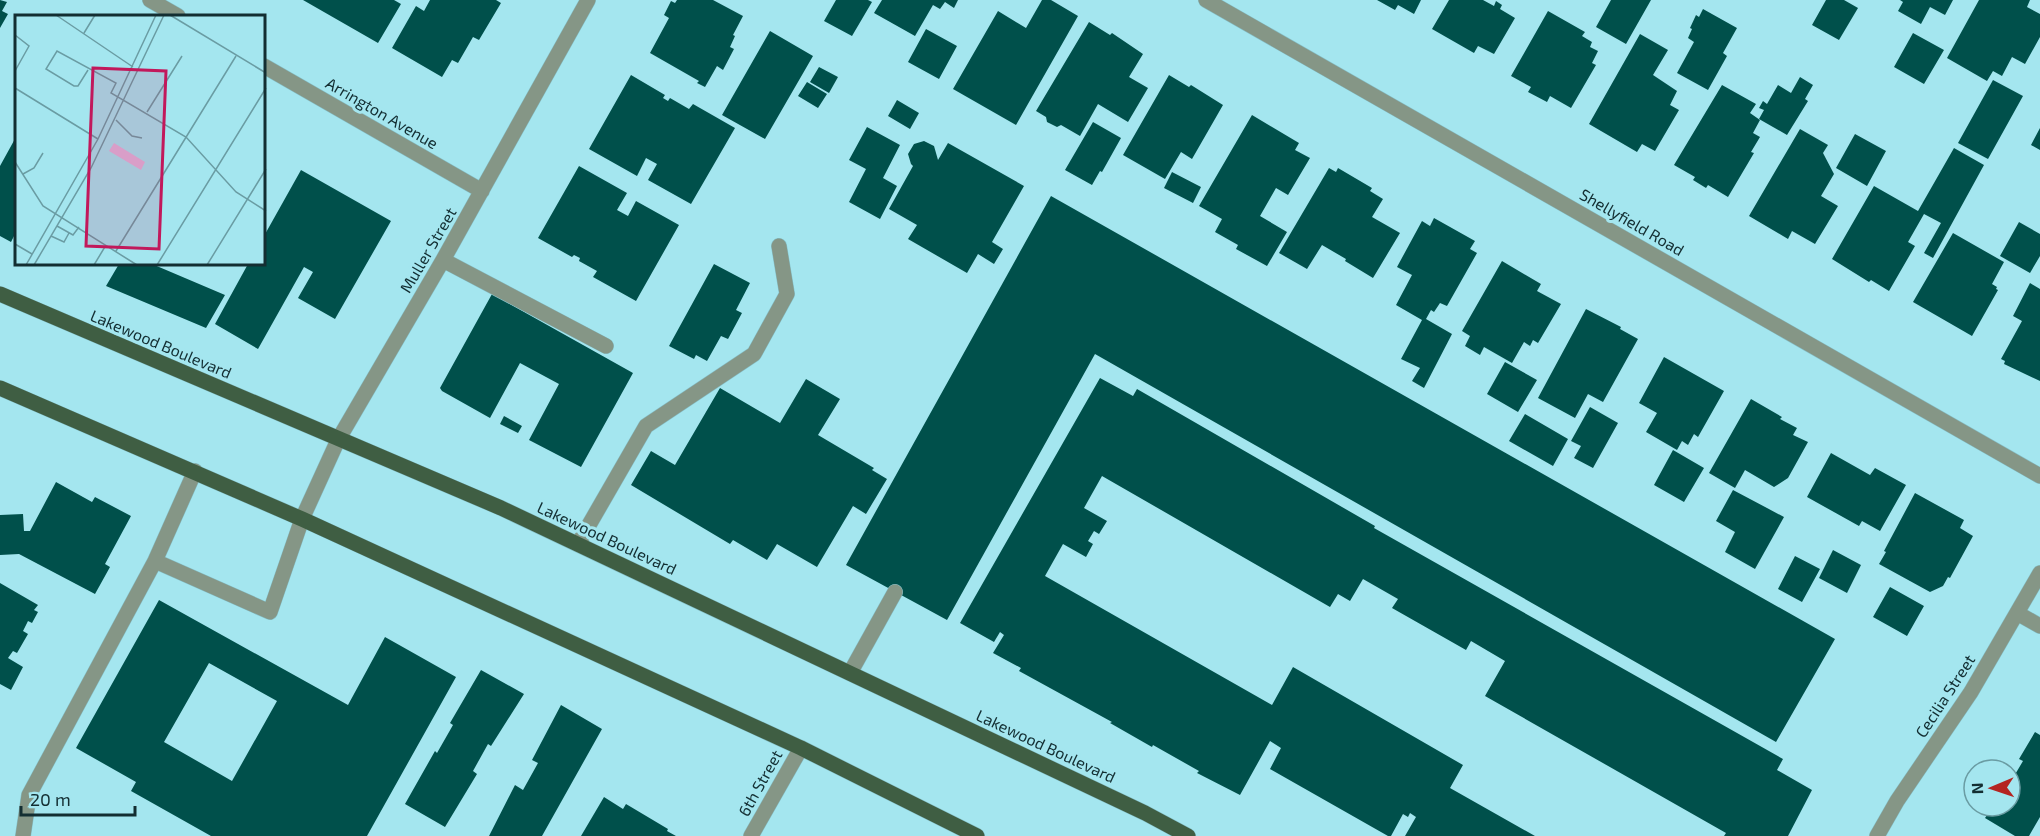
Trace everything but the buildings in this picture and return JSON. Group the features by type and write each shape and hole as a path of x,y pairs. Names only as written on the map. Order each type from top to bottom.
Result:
{"main road":[{"name":"Lakewood Boulevard","path":"0,294 501,508 1135,808 1188,836"},
{"path":"0,388 302,519 801,748 976,836"}],"street":[{"path":"150,0 176,15"},
{"name":"Muller Street","path":"155,561 270,612 302,519 338,440 443,260 588,0"},
{"name":"Shellyfield Road","path":"1206,0 2040,476"},
{"name":"Arrington Avenue","path":"266,67 482,191"},
{"path":"578,544 646,426 754,354 787,294 779,246"},
{"path":"443,260 606,346"},
{"path":"23,836 28,795 155,561 195,471"},
{"name":"Cecilia Street","path":"1877,836 1897,801 1971,692 2040,573"},
{"path":"849,673 895,592"},
{"path":"2017,613 2040,626"},
{"name":"6th Street","path":"751,836 801,748"}]}
